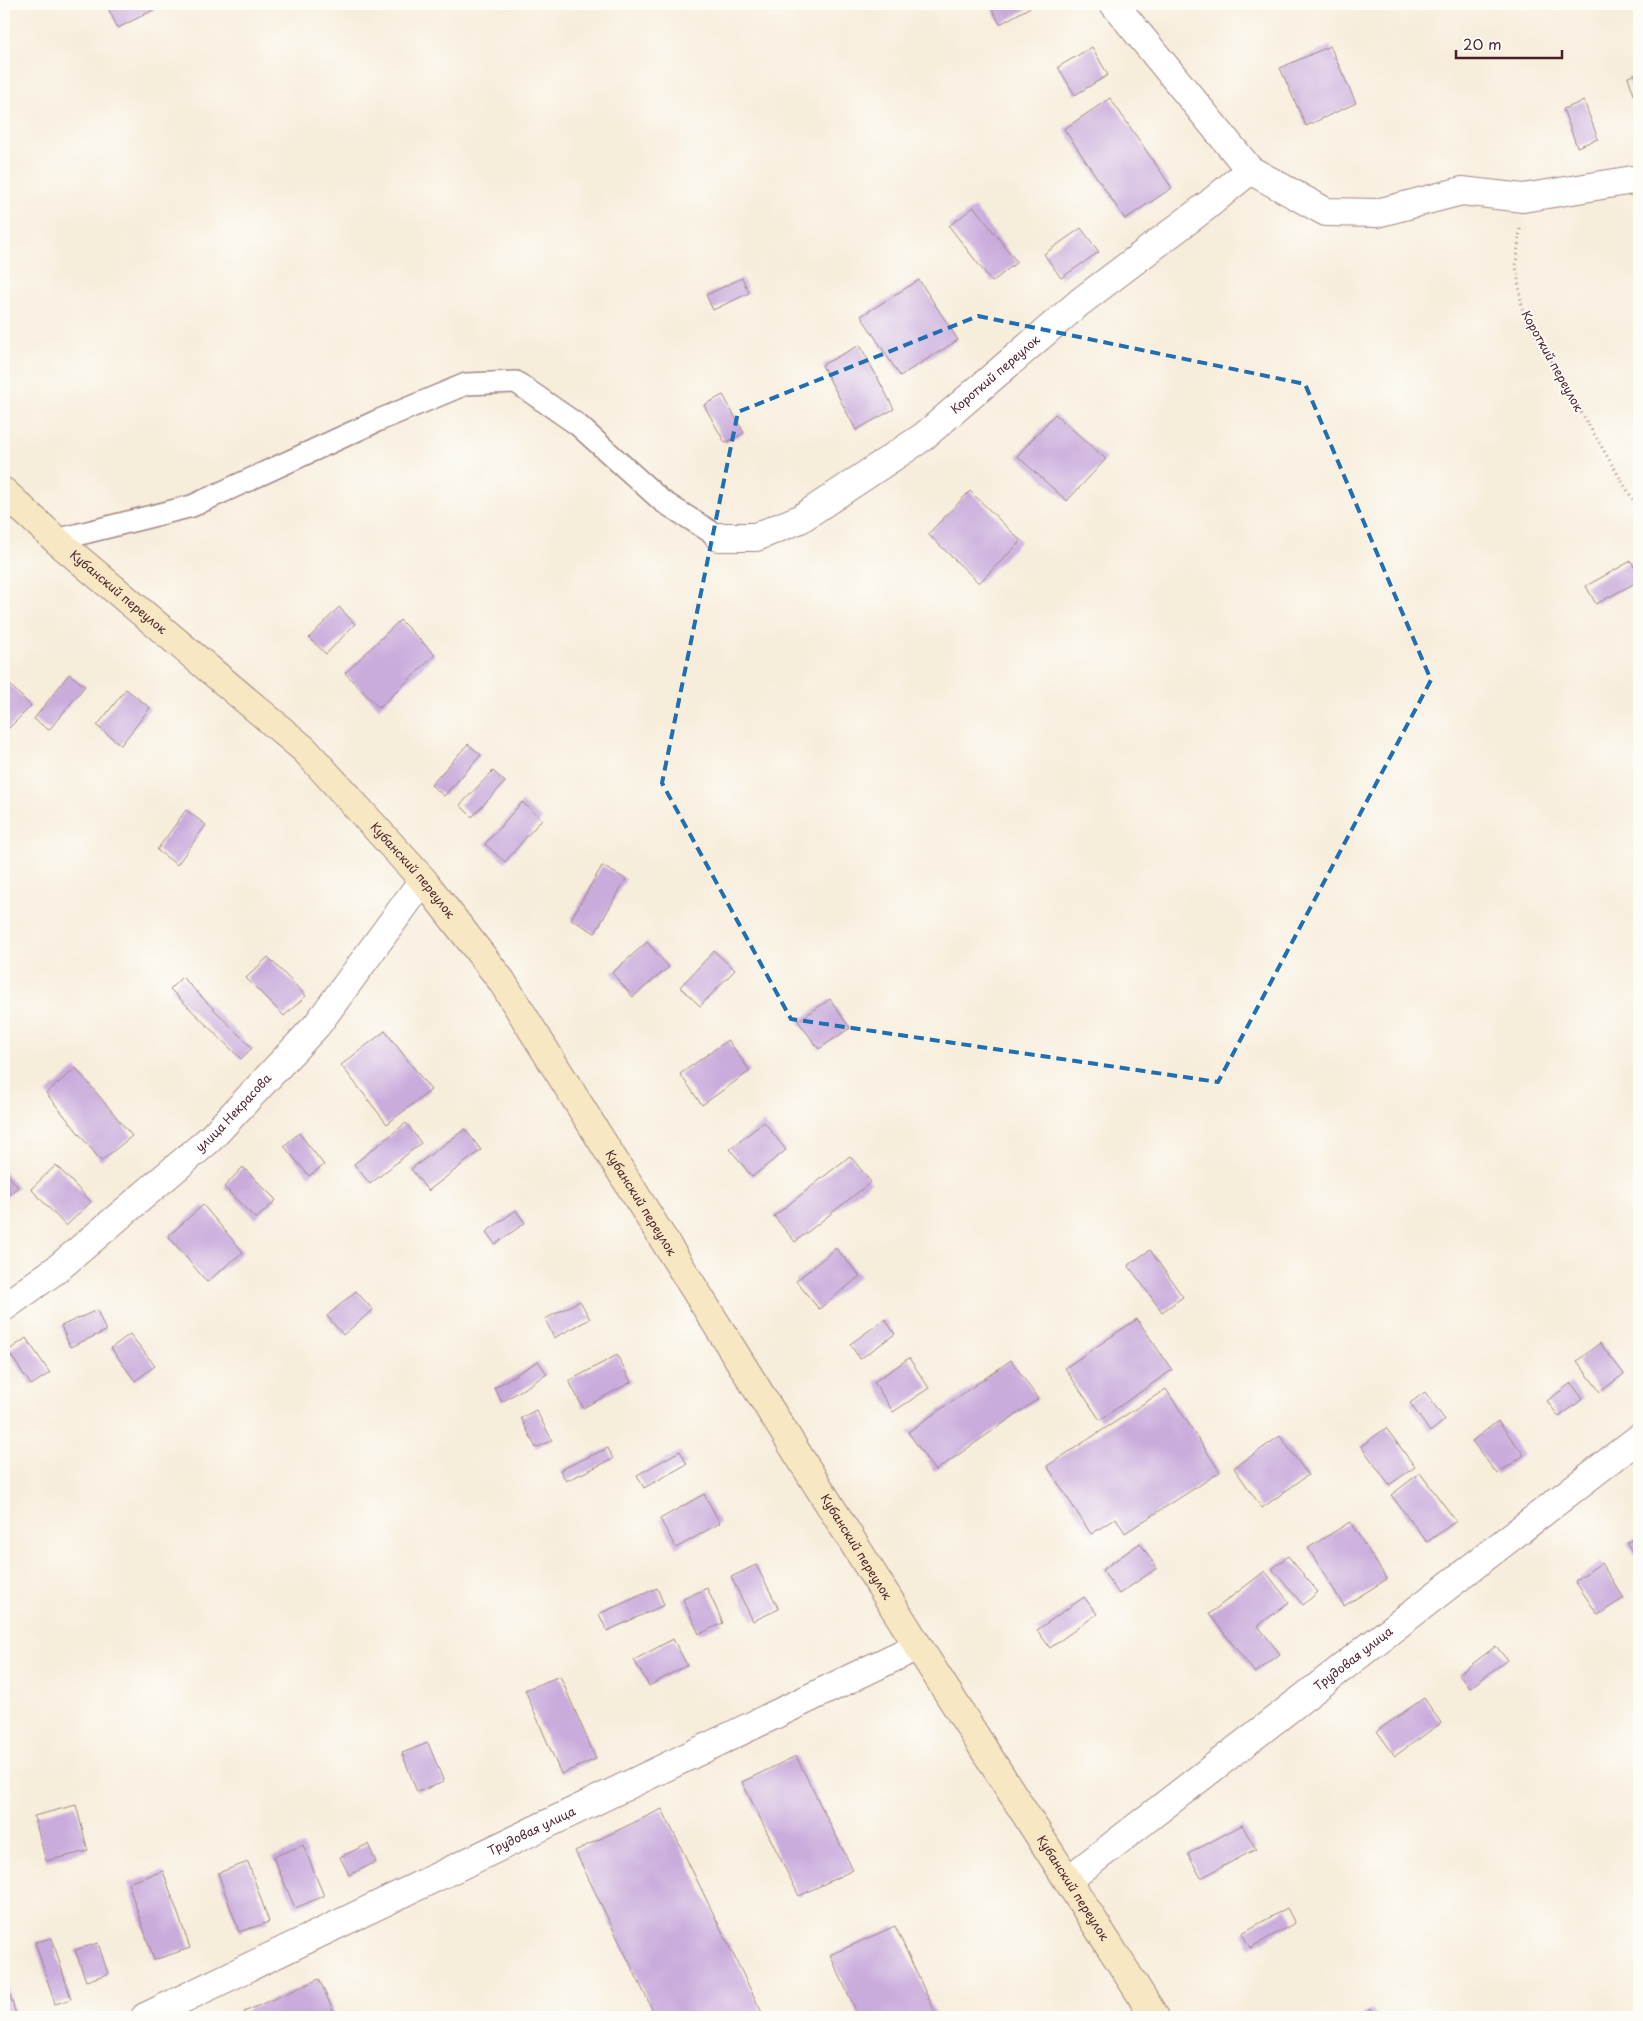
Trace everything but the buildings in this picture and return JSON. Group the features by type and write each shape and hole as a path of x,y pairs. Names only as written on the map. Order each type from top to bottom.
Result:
{"street":[{"path":"1114,4 1250,170 1326,212 1377,213 1462,192 1523,198 1639,179"},
{"name":"Короткий переулок","path":"719,536 756,536 800,519 923,437 1080,302 1208,205 1250,170"},
{"name":"Кубанский переулок","path":"4,492 56,540 305,750 423,880 501,980 918,1646 1155,2017"},
{"name":"улица Некрасова","path":"4,1307 57,1269 210,1139 317,1025 423,880"},
{"name":"Трудовая улица","path":"1068,1880 1639,1438"},
{"name":"Трудовая улица","path":"146,2017 918,1646"}],"lane":[{"path":"56,540 192,506 378,421 466,384 516,382 578,425 662,501 719,536"}],"path":[{"name":"Короткий переулок","path":"1523,198 1516,265 1523,314 1639,510"}],"highlighted area":[{"path":"978,316 1305,384 1431,680 1218,1082 791,1019 662,783 738,412"}]}
